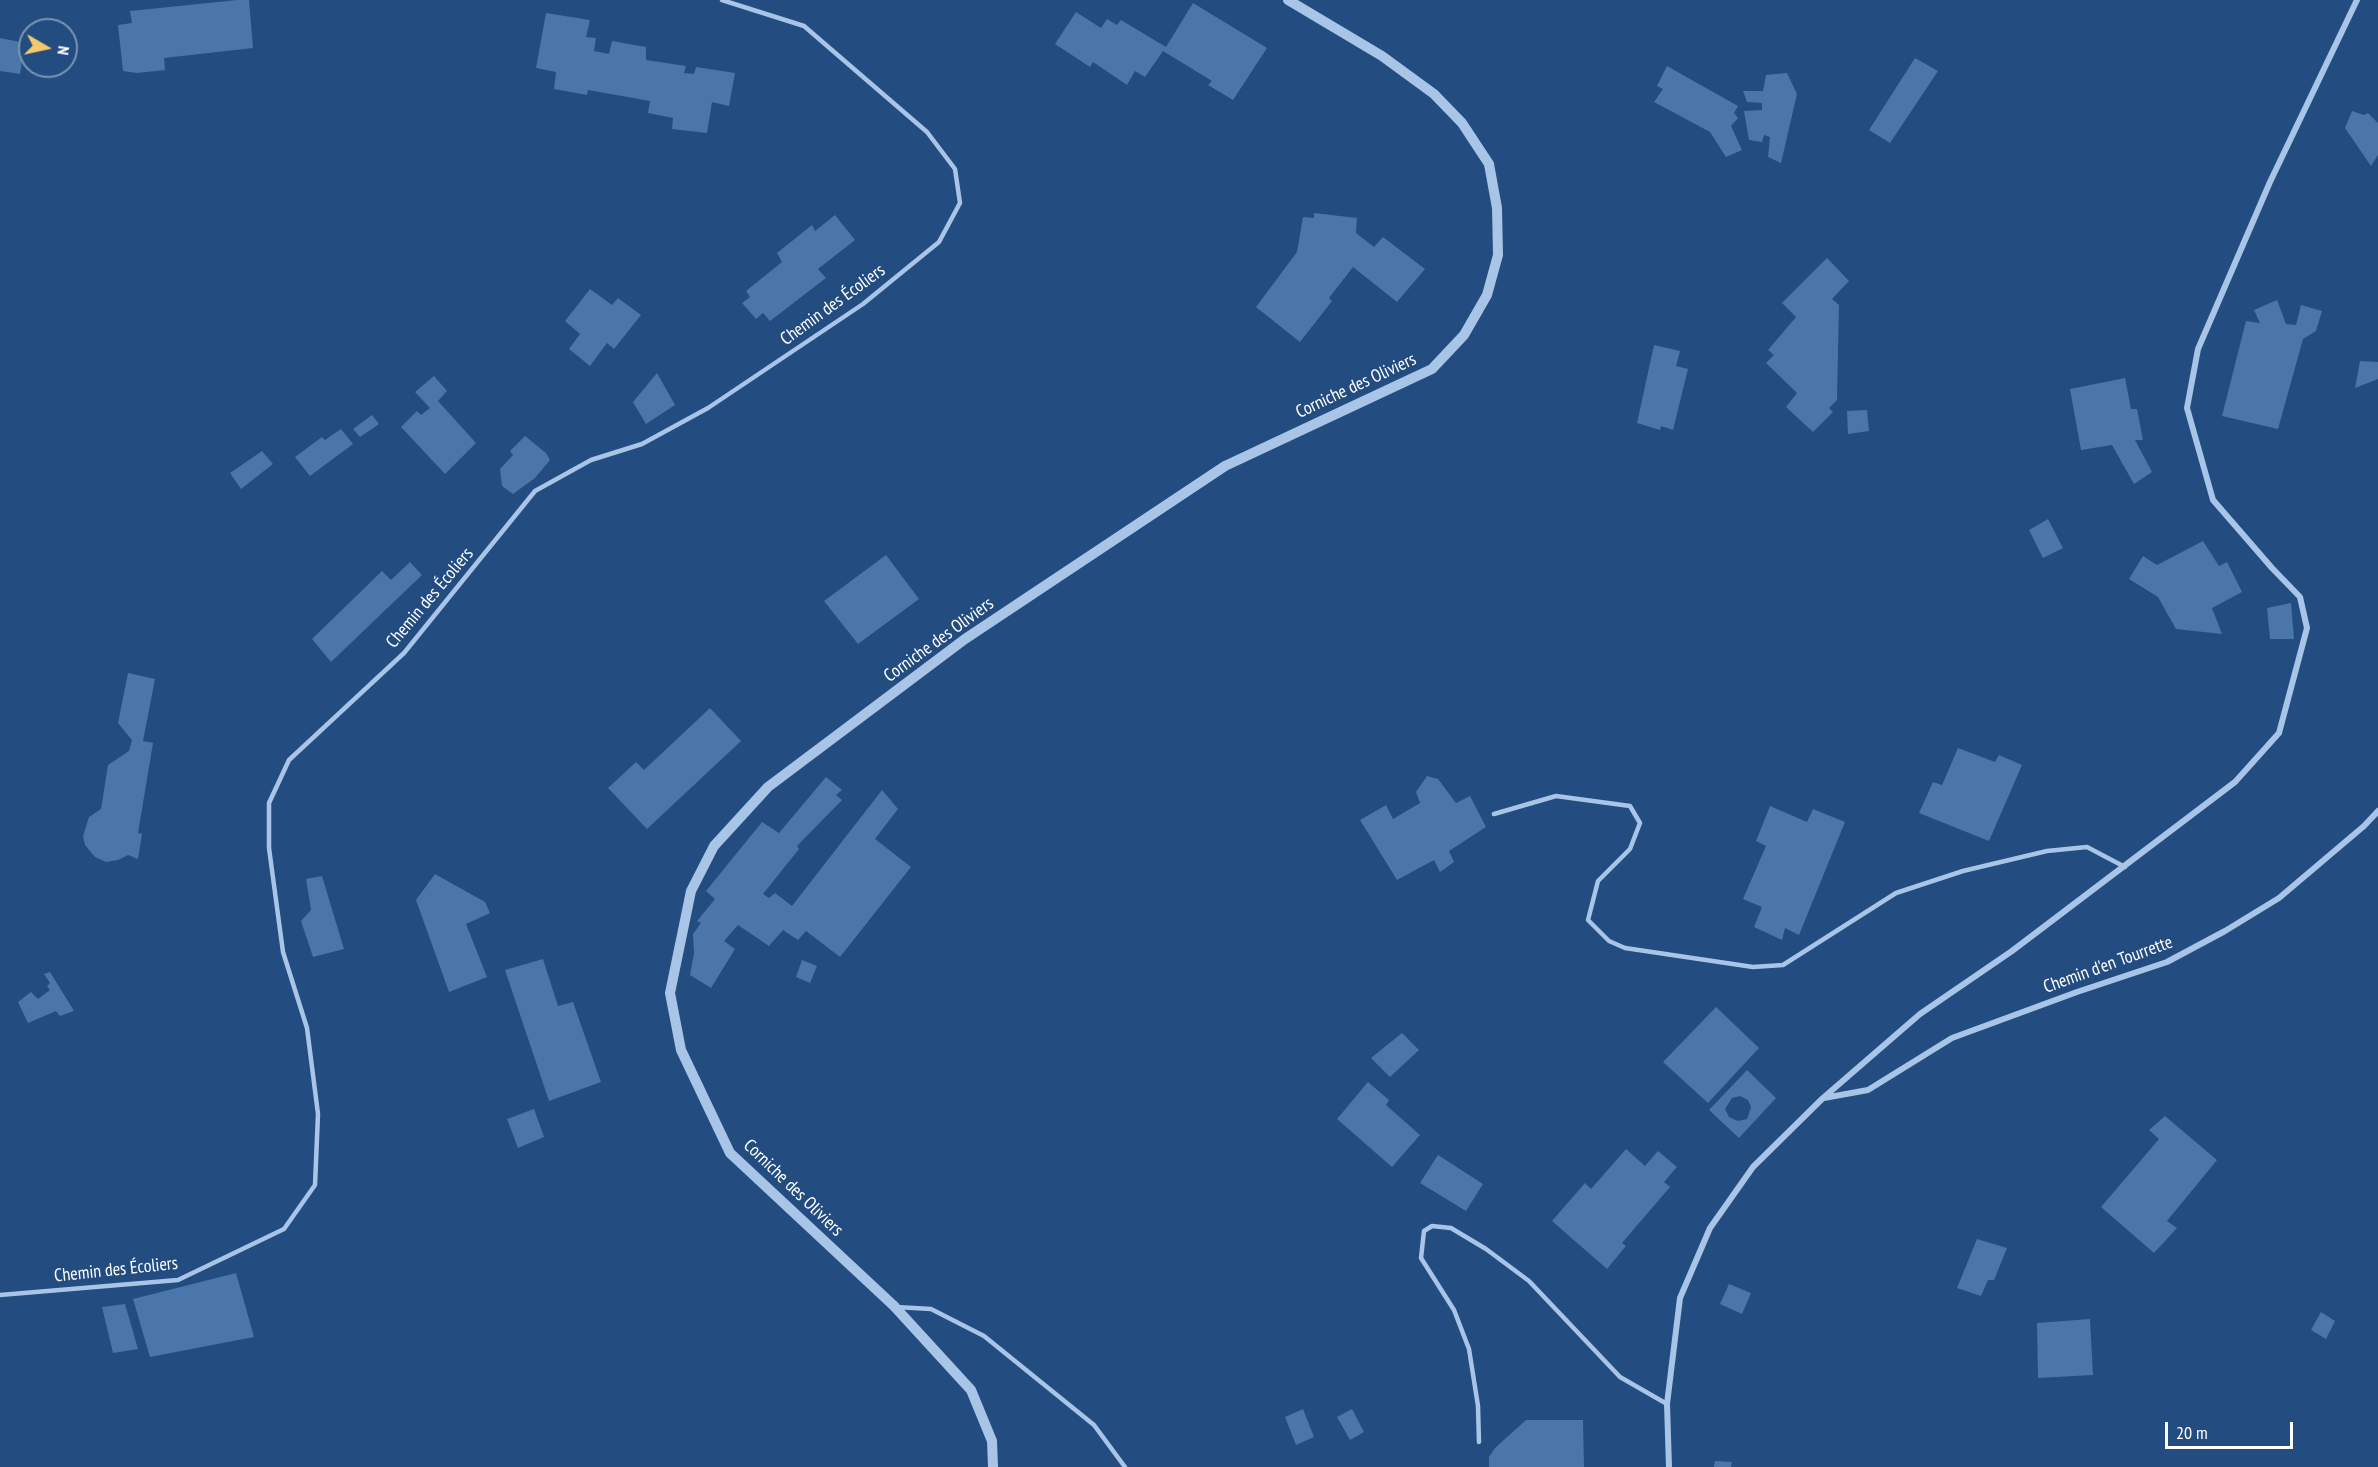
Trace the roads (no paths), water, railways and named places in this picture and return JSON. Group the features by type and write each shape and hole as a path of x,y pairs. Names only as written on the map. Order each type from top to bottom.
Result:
{"street":[{"name":"Corniche des Oliviers","path":"993,1467 992,1441 971,1390 894,1306 730,1153 681,1050 670,993 691,891 714,846 768,787 965,639 1226,466 1432,369 1464,335 1487,295 1498,255 1497,208 1489,164 1462,123 1434,94 1382,56 1288,0"},
{"path":"1668,1467 1667,1404 1680,1298 1710,1228 1754,1167 1822,1098 1920,1014 2012,951 2235,782 2279,733 2298,670 2307,628 2300,597 2213,500 2187,408 2198,349 2270,182 2357,0"},
{"name":"Chemin d'en Tourrette","path":"1822,1098 1868,1090 1952,1038 2167,962 2226,931 2279,898 2364,826 2378,811"}],"lane":[{"name":"Chemin des Écoliers","path":"0,1295 178,1280 284,1229 315,1185 318,1114 308,1029 283,952 269,848 269,803 289,760 404,653 535,491 591,459 642,444 708,408 862,304 939,242 960,203 955,169 927,132 804,26 722,0"},
{"path":"1494,814 1556,796 1630,806 1640,823 1630,849 1598,881 1588,920 1609,941 1625,948 1753,967 1783,965 1896,893 1963,871 2047,851 2087,847 2125,867"},
{"path":"1479,1442 1478,1406 1469,1349 1454,1310 1421,1258 1424,1231 1432,1226 1451,1228 1486,1249 1529,1281 1620,1377 1667,1404"},
{"path":"894,1306 931,1309 984,1336 1094,1425 1125,1467"}]}
